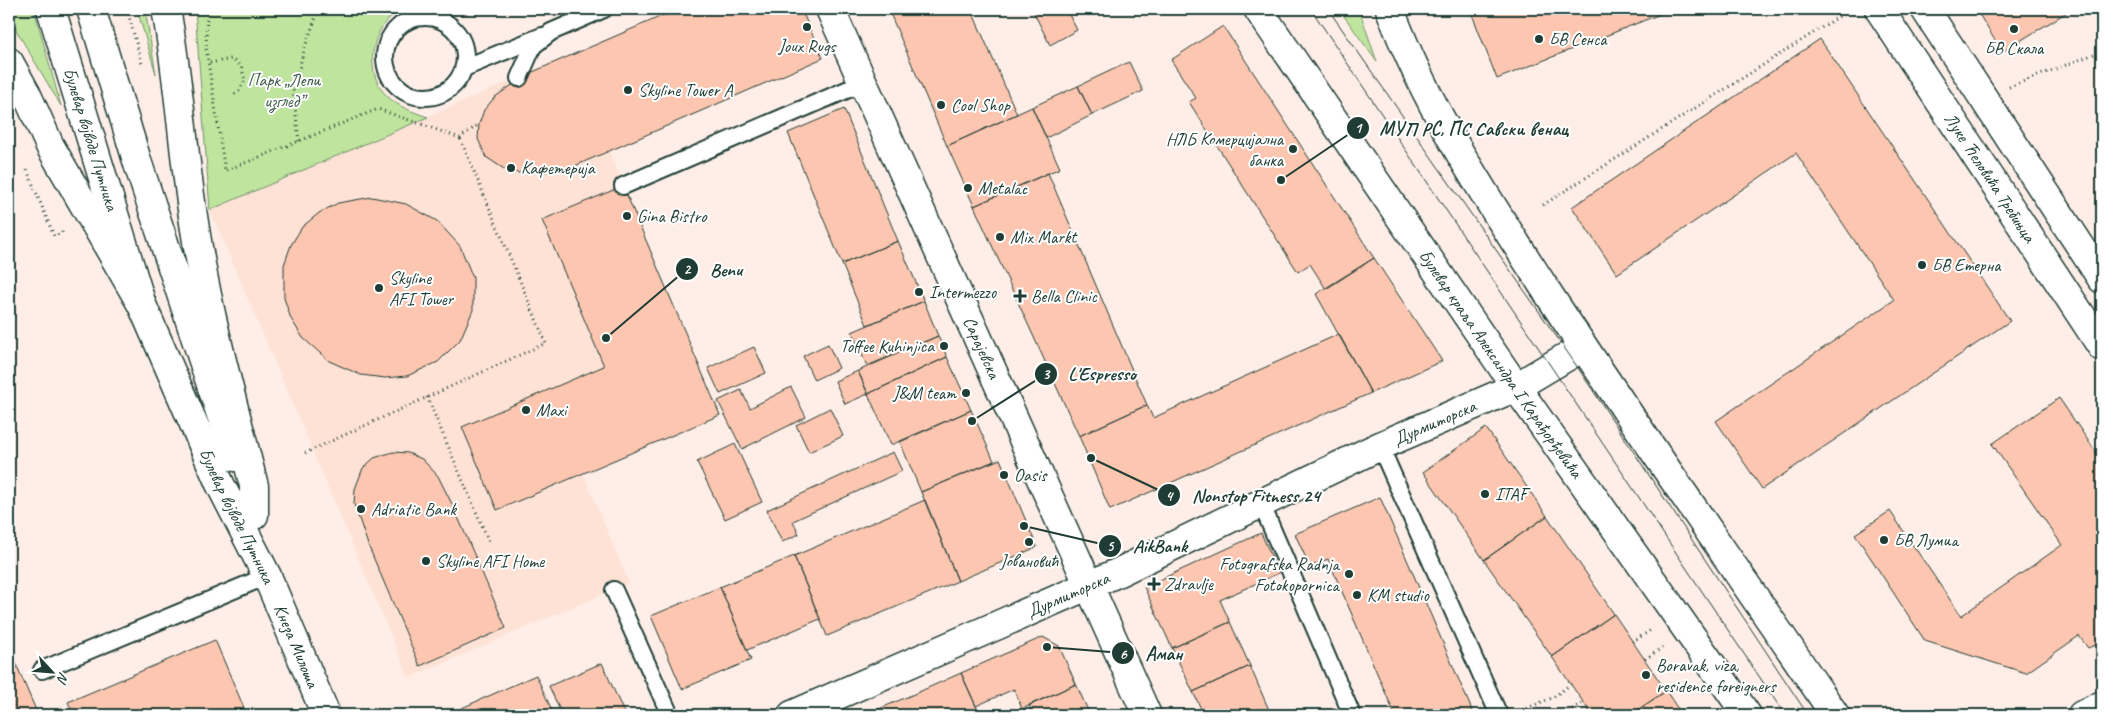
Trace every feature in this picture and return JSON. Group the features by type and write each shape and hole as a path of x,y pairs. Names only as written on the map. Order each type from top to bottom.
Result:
{"main road":[{"name":"Булевар војводе Путника","path":"50,9 142,305 220,484 267,576"},
{"name":"Булевар војводе Путника","path":"91,9 138,164 254,515 267,576"},
{"path":"166,9 174,48"},
{"path":"172,9 174,48 196,235 211,312 254,486 254,515"},
{"name":"Сарајевска","path":"830,9 865,82 1147,715"},
{"name":"Булевар краља Александра I Карађорђевића","path":"1258,9 1516,387 1747,715"},
{"path":"1390,9 1423,87 1508,231 1583,347 1835,715"},
{"name":"Луке Ћеловића Требињца","path":"1879,9 2102,347"},
{"path":"1925,9 2102,279"},
{"path":"9,62 27,95 50,146 142,305"},
{"name":"Дурмиторска","path":"792,715 1088,585 1380,446 1516,387 1583,347"},
{"name":"Кнеза Милоша","path":"267,576 326,715"},
{"path":"2082,715 2102,705"}],"lane":[{"path":"464,68 463,42 445,22 433,18 413,19 396,30 388,40 386,60 391,78 399,88 411,95 424,98 437,96 449,90 458,80 464,68 604,9"},
{"path":"519,78 533,46 551,32"},
{"path":"623,186 865,82"},
{"path":"1380,446 1499,715"},
{"path":"1261,503 1352,715"},
{"path":"42,670 267,576"},
{"path":"614,590 670,715"}],"path":[{"path":"126,9 142,64"},
{"path":"207,9 206,48 210,63 225,171 378,109 460,138 546,343 305,453"},
{"path":"299,141 293,90 305,47 319,9"},
{"path":"1542,205 1852,9"},
{"path":"1982,96 2102,52"},
{"path":"210,63 231,59 241,66 245,80 240,91 234,95"},
{"path":"460,138 478,124"},
{"path":"26,166 54,236 62,231 59,223"},
{"path":"428,397 490,544"},
{"path":"1518,712 1552,698 1571,684"},
{"path":"1564,715 1583,702"}],"shaded area":[{"path":"678,9 801,9 823,58 609,152 720,415 583,473 629,583 409,678 210,210"}],"green space":[{"path":"9,9 34,9 61,106 9,18"},
{"path":"137,9 145,9 156,74"},
{"name":"Парк „Лепи изглед”","path":"195,9 403,9 383,25 377,36 374,48 374,74 379,86 392,100 406,109 428,117 210,210"},
{"path":"1339,9 1359,9 1377,62"}],"building":[{"name":"Skyline Tower A","path":"678,9 801,9 823,58 570,168 519,173 504,169 486,157 478,139 479,124 484,110 495,97 528,74"},
{"path":"895,9 971,9 1017,114 947,146 889,11"},
{"path":"1032,9 1066,9 1077,30 1050,45"},
{"name":"БВ Сенса","path":"1470,9 1673,9 1497,79"},
{"name":"БВ Скала","path":"1976,9 2072,9 2002,52"},
{"path":"1223,26 1374,258 1326,289 1310,264 1298,272 1189,102 1196,98 1171,60"},
{"name":"БВ Етерна","path":"1820,39 2010,321 1762,489 1716,421 1894,300 1796,153 1617,274 1572,207"},
{"path":"1129,62 1143,91 1092,115 1078,86"},
{"path":"1078,86 1092,115 1046,138 1032,107"},
{"path":"1032,107 1060,168 974,206 947,146"},
{"path":"844,109 898,241 842,264 788,133"},
{"path":"1048,173 1147,405 1079,436 974,206"},
{"path":"623,186 720,415 497,510 462,427 604,366 542,220"},
{"name":"Skyline AFI Tower","path":"372,197 406,204 437,221 460,246 473,278 473,310 460,340 438,362 407,376 385,378 361,375 329,361 303,338 291,319 284,298 284,265 291,245 302,227 319,213 338,203"},
{"path":"898,241 924,301 867,325 842,264"},
{"path":"1374,258 1442,361 1371,393 1316,294"},
{"path":"924,301 938,336 867,366 852,332"},
{"path":"1339,334 1371,393 1110,510 1079,436 1147,405 1153,418"},
{"path":"938,336 947,357 868,394 858,371"},
{"path":"828,344 839,368 814,380 803,356"},
{"path":"754,347 766,373 720,394 708,368"},
{"path":"947,357 971,410 891,445 868,394"},
{"path":"858,371 868,394 845,404 835,381"},
{"path":"791,387 806,417 742,449 718,401 741,390 750,408"},
{"name":"БВ Лумиа","path":"2059,398 2102,461 2102,642 2088,648 2079,636 2026,673 1925,641 1855,534 1890,511 1961,616 2062,545 1992,444"},
{"path":"830,408 843,436 809,452 796,425"},
{"path":"971,410 994,461 921,492 900,442"},
{"name":"ITAF","path":"1486,428 1547,516 1484,560 1423,472"},
{"path":"735,444 762,502 725,519 697,462"},
{"name":"Skyline AFI Home","path":"393,452 408,453 422,459 438,476 454,508 506,628 420,666 368,545 354,504 355,489 363,468 374,458"},
{"path":"893,452 902,471 793,521 799,534 782,542 767,510"},
{"path":"1000,459 1037,547 958,581 921,492"},
{"path":"1380,497 1474,715 1395,715 1328,559 1310,567 1295,534"},
{"path":"925,500 958,581 827,636 794,556"},
{"path":"1547,516 1614,614 1552,657 1484,560"},
{"path":"1261,533 1279,573 1220,600 1230,622 1172,648 1144,587"},
{"path":"794,556 820,619 747,650 720,587"},
{"path":"720,587 751,660 682,689 651,616"},
{"path":"1614,614 1666,691 1630,715 1592,715 1552,657"},
{"path":"1230,622 1250,666 1193,692 1172,648"},
{"path":"1043,637 1059,646 1076,684 1022,709 1014,689 976,706 961,673"},
{"path":"215,640 247,715 74,715 68,702"},
{"path":"14,659 38,715 9,715 9,662"},
{"path":"602,663 625,715 562,715 549,686"},
{"path":"1250,666 1269,710 1258,715 1204,715 1193,692"},
{"path":"961,673 980,715 865,715 921,691"},
{"path":"536,675 554,715 446,715"},
{"path":"1076,684 1090,715 1033,715 1029,705"},
{"path":"1666,691 1682,715 1630,715"}],"tram line":[{"path":"1311,9 1785,715"},
{"path":"1328,9 1570,356 1808,715"}],"place":[{"name":"Joux Rugs","path":"807,27"},
{"name":"БВ Скала","path":"2014,29"},
{"name":"БВ Сенса","path":"1539,39"},
{"name":"Skyline Tower A","path":"628,90"},
{"name":"Cool Shop","path":"941,105"},
{"name":"НЛБ Комерцијална банка","path":"1293,149"},
{"name":"Кафетерија","path":"511,168"},
{"name":"МУП РС, ПС Савски венац","path":"1281,180"},
{"name":"Metalac","path":"968,188"},
{"name":"Gina Bistro","path":"627,216"},
{"name":"Mix Markt","path":"1000,237"},
{"name":"БВ Етерна","path":"1922,265"},
{"name":"Skyline AFI Tower","path":"379,288"},
{"name":"Intermezzo","path":"919,292"},
{"name":"Bella Clinic","path":"1020,296"},
{"name":"Benu","path":"606,338"},
{"name":"Toffee Kuhinjica","path":"944,346"},
{"name":"J&M team","path":"966,393"},
{"name":"Maxi","path":"526,410"},
{"name":"L'Espresso","path":"972,421"},
{"name":"Nonstop Fitness 24","path":"1091,458"},
{"name":"Oasis","path":"1004,475"},
{"name":"ITAF","path":"1485,494"},
{"name":"Adriatic Bank","path":"361,509"},
{"name":"AikBank","path":"1024,526"},
{"name":"БВ Лумиа","path":"1884,540"},
{"name":"Јовановић","path":"1029,542"},
{"name":"Skyline AFI Home","path":"426,561"},
{"name":"Fotografska Radnja Fotokopornica","path":"1349,574"},
{"name":"Zdravlje","path":"1154,584"},
{"name":"KM studio","path":"1357,595"},
{"name":"Аман","path":"1047,647"},
{"name":"Boravak, viza, residence foreigners","path":"1646,675"}]}
